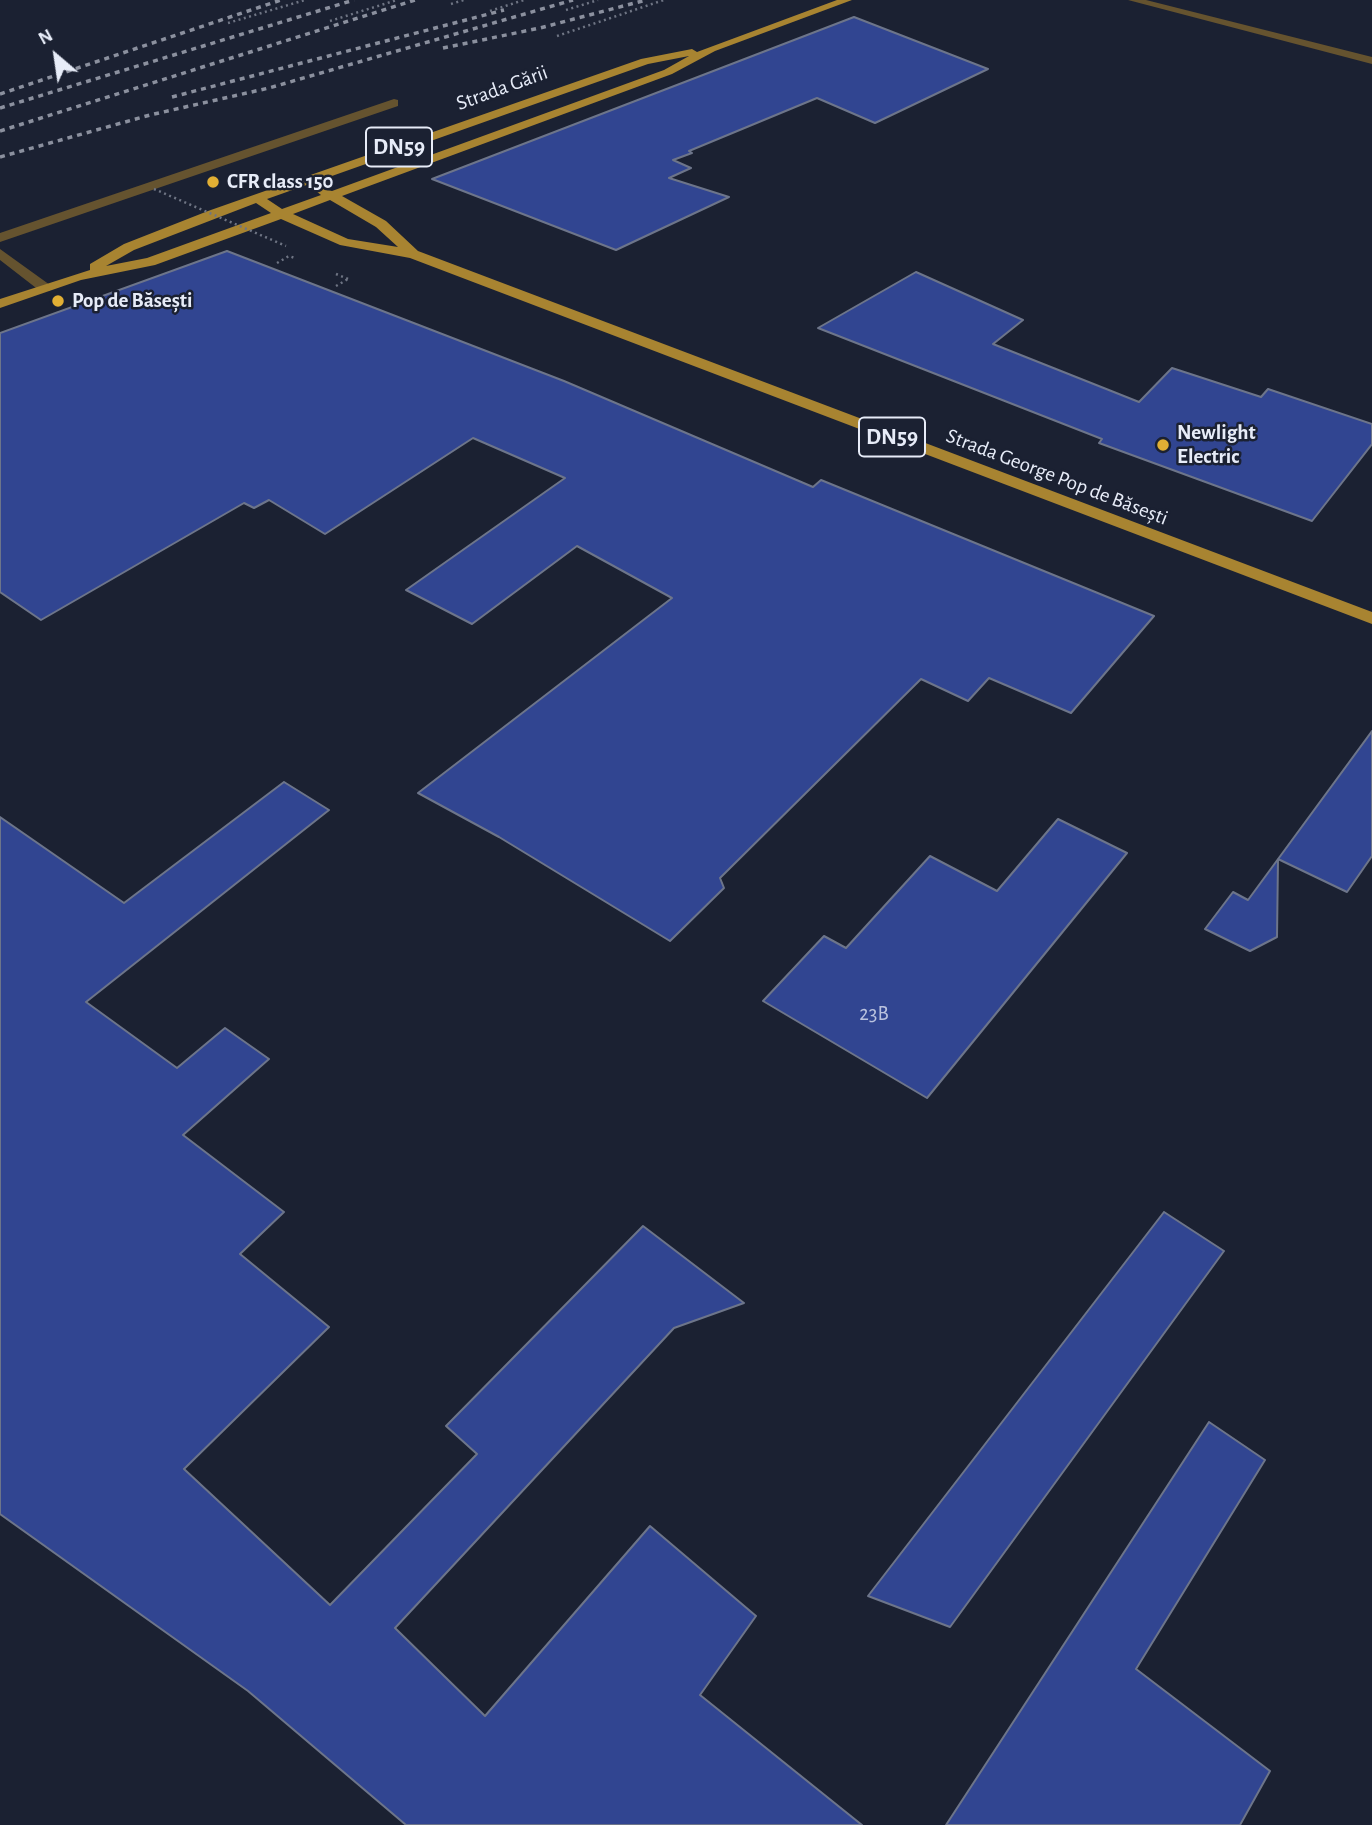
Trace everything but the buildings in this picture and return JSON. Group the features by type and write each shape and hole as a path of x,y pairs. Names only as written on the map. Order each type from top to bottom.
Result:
{"main road":[{"name":"Strada Gării","path":"78,276 150,262 668,72 712,49 847,0"},
{"name":"Strada Gării","path":"0,304 78,276 129,247 257,198 645,61 712,49"},
{"name":"Strada George Pop de Băsești","path":"306,181 381,225 413,254"},
{"name":"Strada George Pop de Băsești","path":"257,198 281,214 345,242 413,254 1372,618"}],"lane":[{"path":"1133,0 1372,61"},
{"path":"0,238 394,103"},
{"path":"0,253 46,288"}],"path":[{"path":"228,23 305,0"},
{"path":"330,21 397,0"},
{"path":"451,4 464,0"},
{"path":"491,10 524,0"},
{"path":"566,10 598,0"},
{"path":"557,36 664,0"},
{"path":"153,189 286,246"},
{"path":"277,263 289,256"},
{"path":"337,286 348,279"}],"railway":[{"path":"0,94 281,0"},
{"path":"0,108 354,0"},
{"path":"0,131 415,0"},
{"path":"0,157 150,115 269,88 573,0"},
{"path":"443,48 540,28 646,0"},
{"path":"172,97 504,10"}],"place":[{"name":"CFR class 150","path":"213,182"},
{"name":"Pop de Băsești","path":"58,301"},
{"name":"Newlight Electric","path":"1163,445"}]}
